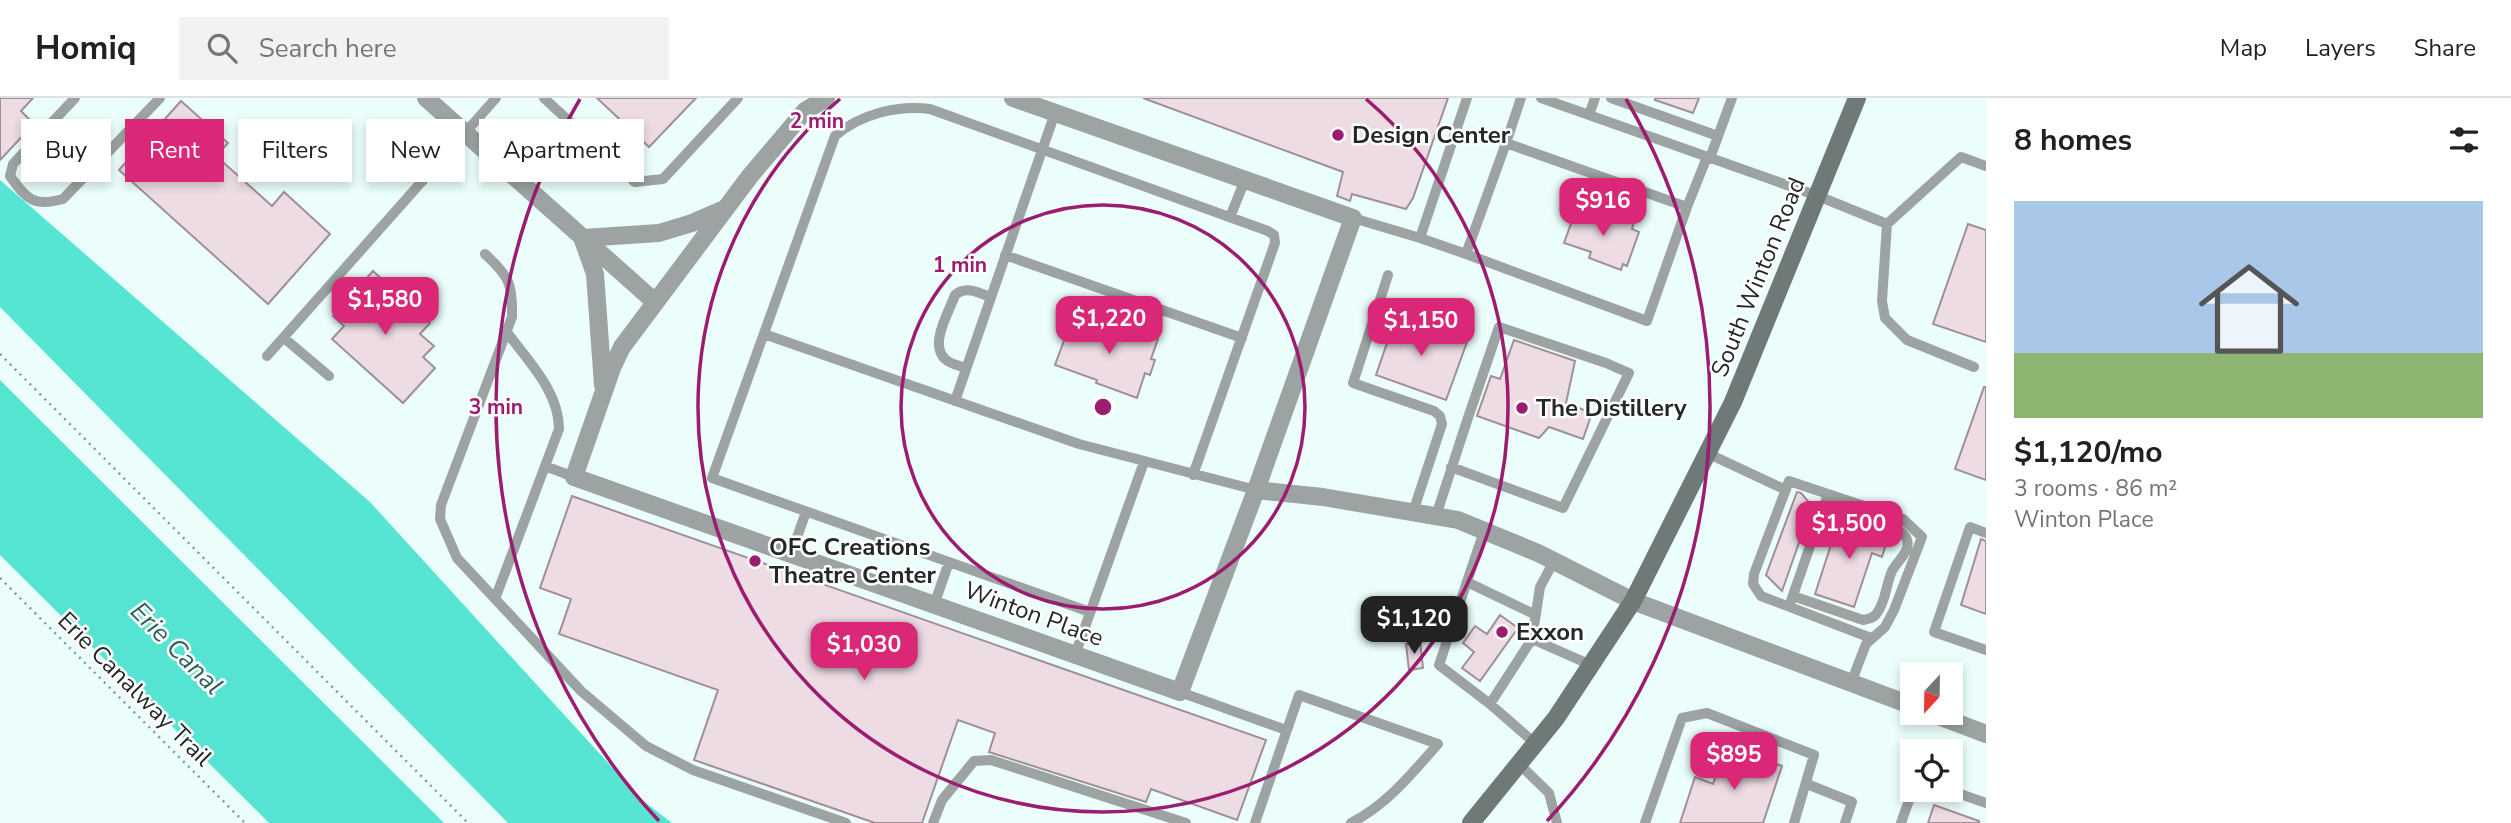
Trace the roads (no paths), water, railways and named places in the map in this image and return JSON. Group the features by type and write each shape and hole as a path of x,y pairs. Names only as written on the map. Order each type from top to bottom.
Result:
{"main road":[{"name":"South Winton Road","path":"1471,823 1537,745 1633,601 1732,402 1857,98"}],"street":[{"path":"426,98 449,119"},
{"path":"574,477 612,368 622,347 726,208 805,111 826,98"},
{"path":"1013,98 1353,218 1256,490 1180,692"},
{"path":"465,133 655,302"},
{"path":"583,238 659,233 692,223 726,208"},
{"path":"583,238 596,274 604,395"},
{"name":"Winton Place","path":"574,477 1180,692"},
{"path":"1256,490 1323,497 1458,520 1554,561 1633,601 1900,701"},
{"path":"1962,725 1986,734"}],"lane":[{"path":"75,98 13,164 10,176 32,201 48,204 63,199 160,98"},
{"path":"465,133 496,98"},
{"path":"544,98 635,182 663,178 738,98"},
{"path":"1420,238 1467,98"},
{"path":"1466,254 1521,98"},
{"path":"1541,98 1569,103 1589,115 1818,196 1887,224"},
{"path":"1589,115 1595,98"},
{"path":"1611,98 1718,136"},
{"path":"1353,218 1466,254 1647,321 1687,207 1732,98"},
{"path":"1090,612 712,478 835,136 846,126 865,117 914,107 930,109 1268,231 1274,236 1275,243 1193,475"},
{"path":"955,401 1055,113"},
{"path":"1506,144 1687,207"},
{"path":"1974,367 1907,340 1885,318 1882,300 1887,224 1961,157 1986,166"},
{"path":"1230,217 1245,180"},
{"path":"267,356 422,182"},
{"path":"485,254 504,271 511,287 512,317 441,505 440,519 457,558 581,691 646,746 693,770 846,823"},
{"path":"1006,255 1241,338"},
{"path":"1388,275 1353,383 1434,411 1440,416 1442,424 1413,512"},
{"path":"966,368 946,360 940,351 939,339 955,295 961,290 991,297"},
{"path":"1436,516 1451,467 1466,422 1499,327 1629,373 1563,508 1451,467"},
{"path":"495,599 559,429 559,413 553,396 506,331"},
{"path":"764,334 1079,444 1256,490"},
{"path":"284,338 329,376"},
{"path":"1707,453 1786,490"},
{"path":"1075,655 1144,462"},
{"path":"545,466 574,477"},
{"path":"1789,481 1827,499 1891,526 1908,541 1906,550 1892,570 1880,610 1870,619 1863,620 1761,596 1753,584 1754,574 1789,481"},
{"path":"1791,601 1827,499"},
{"path":"1827,499 1903,519 1922,537 1894,610 1885,627 1866,644 1852,683"},
{"path":"791,554 806,512"},
{"path":"1986,533 1970,527 1934,632 1986,650"},
{"path":"1484,531 1439,665 1537,745"},
{"path":"1490,704 1532,639 1540,587 1554,561"},
{"path":"934,605 949,562"},
{"path":"1467,582 1536,615"},
{"path":"1791,601 1871,638"},
{"path":"1532,639 1591,665"},
{"path":"1180,692 1286,730"},
{"path":"1255,823 1300,695 1438,744 1392,796 1371,813 1351,823"},
{"path":"1645,823 1682,718 1707,713 1814,755 1794,823"},
{"path":"933,823 942,800 974,761 991,760 1186,823"},
{"path":"1519,764 1549,793 1557,822"},
{"path":"1807,784 1852,802 1845,823"},
{"path":"1963,795 1986,803"},
{"path":"1901,823 1908,802"}],"water":[{"name":"Erie Canal","path":"0,380 444,823 269,823 0,555"}],"place":[{"name":"Design Center","path":"1338,135"},
{"name":"The Distillery","path":"1522,408"},
{"name":"OFC Creations Theatre Center","path":"755,561"},
{"name":"Exxon","path":"1502,632"}]}
